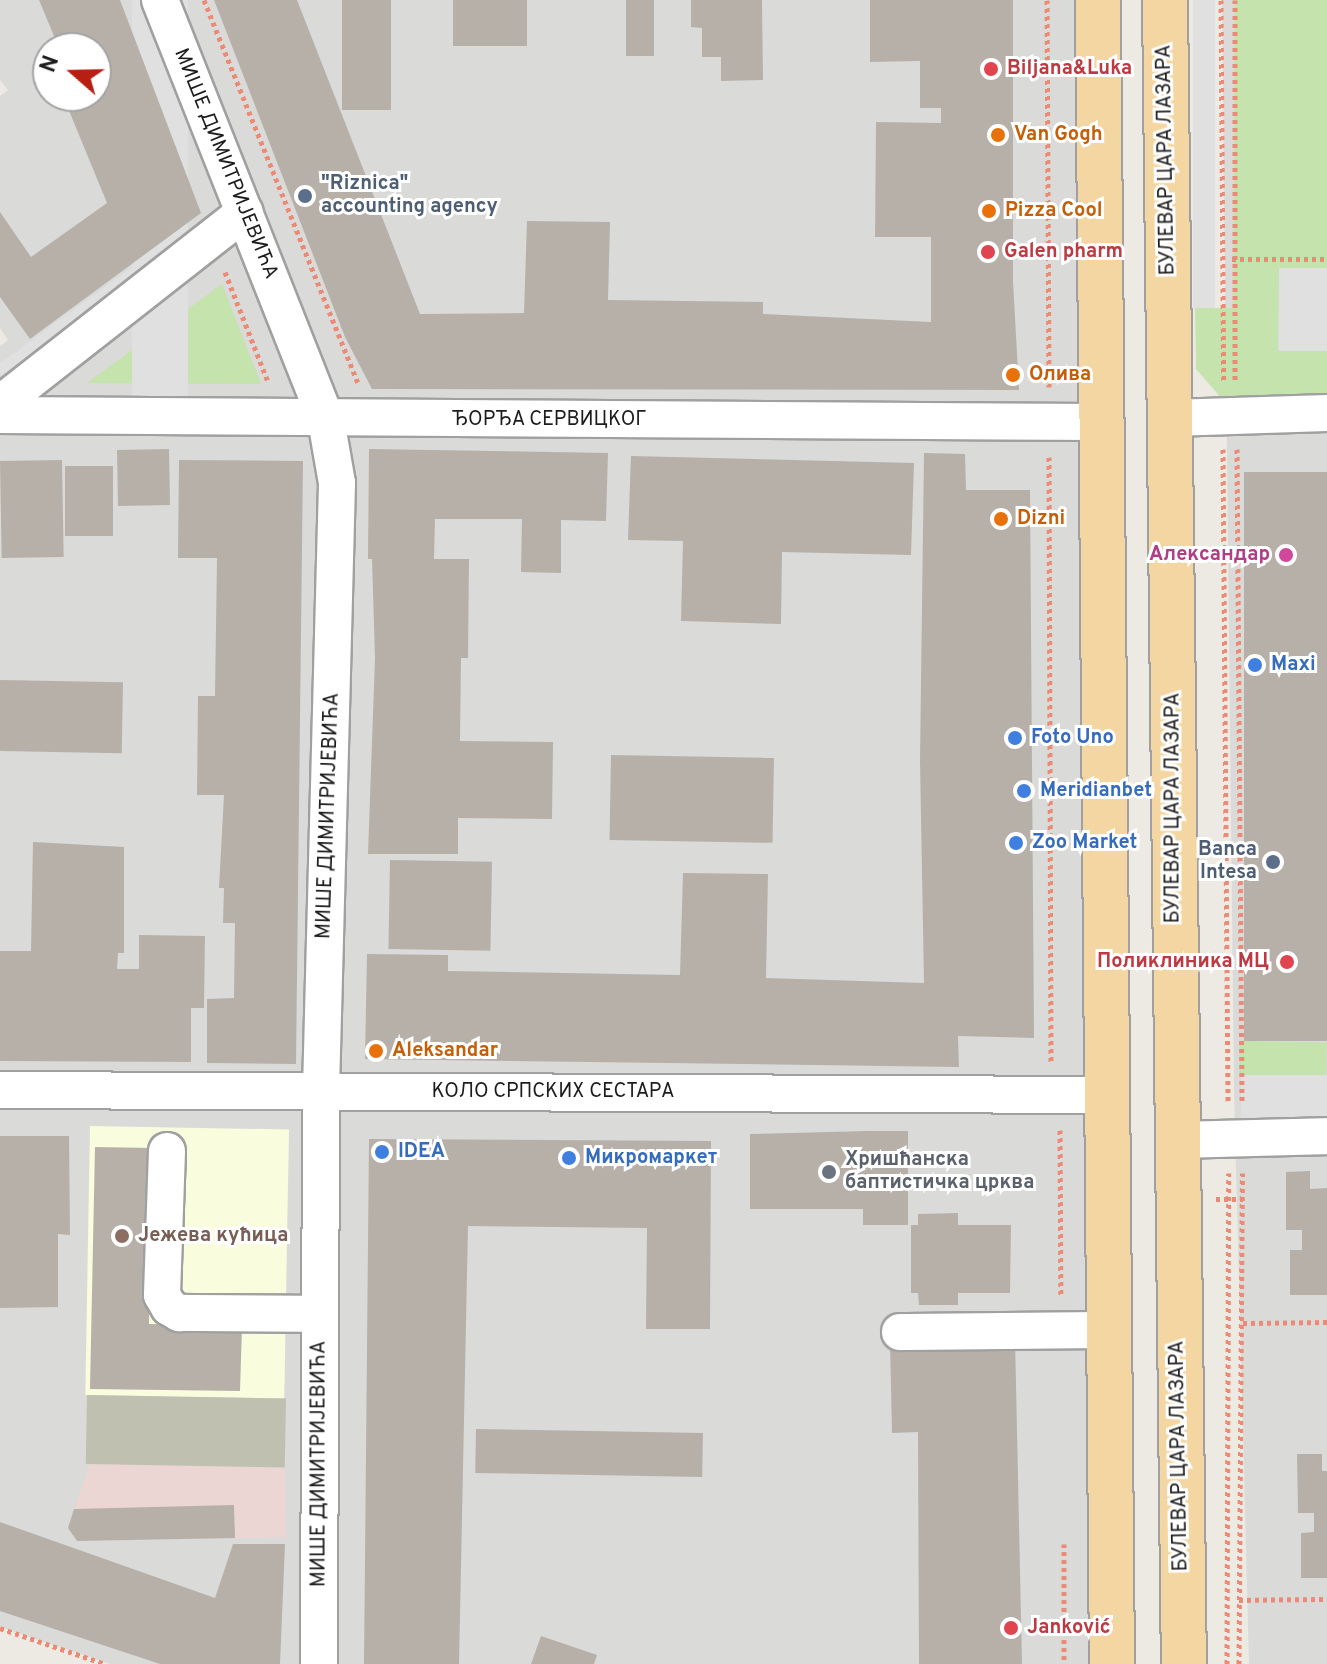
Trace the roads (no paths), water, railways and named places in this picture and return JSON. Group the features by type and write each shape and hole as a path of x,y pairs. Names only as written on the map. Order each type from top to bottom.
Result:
{"main road":[{"path":"1098,0 1098,422 1112,1664"},
{"name":"БУЛЕВАР ЦАРА ЛАЗАРА","path":"1165,0 1184,1664"}],"street":[{"name":"МИШЕ ДИМИТРИЈЕВИЋА","path":"160,0 326,420 337,483 321,1091 319,1664"},
{"path":"0,404 245,212"},
{"path":"1171,418 1327,413"},
{"name":"ЂОРЂА СЕРВИЦКОГ","path":"0,415 326,420 1098,422"},
{"name":"КОЛО СРПСКИХ СЕСТАРА","path":"0,1090 1106,1095"},
{"path":"1176,1140 1327,1136"},
{"path":"167,1151 162,1295 169,1307 179,1313 319,1314"},
{"path":"900,1332 1108,1330"}],"place":[{"name":"Biljana&Luka","path":"991,69"},
{"name":"Van Gogh","path":"998,135"},
{"name":"\"Riznica\" accounting agency","path":"305,196"},
{"name":"Pizza Cool","path":"989,211"},
{"name":"Galen pharm","path":"988,252"},
{"name":"Олива","path":"1013,375"},
{"name":"Dizni","path":"1001,519"},
{"name":"Александар","path":"1286,555"},
{"name":"Maxi","path":"1255,665"},
{"name":"Foto Uno","path":"1015,738"},
{"name":"Meridianbet","path":"1024,791"},
{"name":"Zoo Market","path":"1016,843"},
{"name":"Banca Intesa","path":"1273,862"},
{"name":"Поликлиника МЦ","path":"1287,962"},
{"name":"Aleksandar","path":"376,1051"},
{"name":"IDEA","path":"382,1152"},
{"name":"Микромаркет","path":"569,1158"},
{"name":"Хришћанска баптистичка црква","path":"829,1172"},
{"name":"Јежева кућица","path":"122,1236"},
{"name":"Janković","path":"1011,1628"}]}
